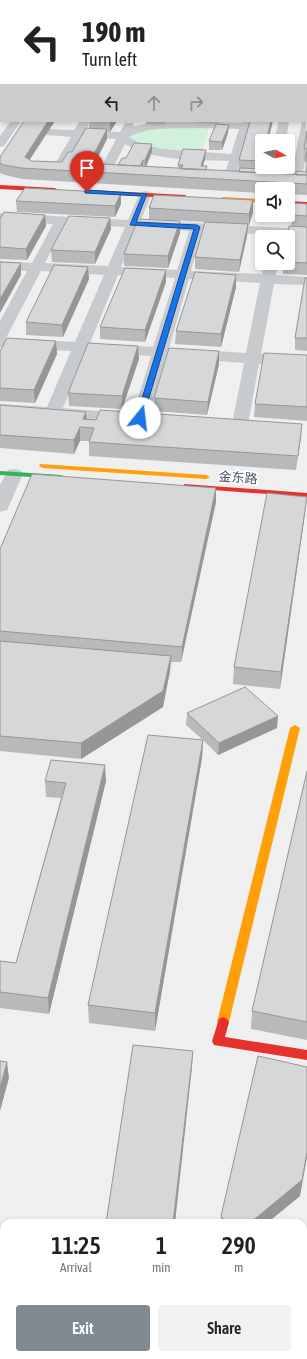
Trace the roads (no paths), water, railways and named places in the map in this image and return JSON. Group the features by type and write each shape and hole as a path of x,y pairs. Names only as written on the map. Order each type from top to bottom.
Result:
{"street":[{"path":"62,162 84,122"},
{"path":"105,172 131,122"},
{"path":"281,134 284,122"},
{"path":"291,174 302,176 307,122"},
{"path":"48,132 123,136 136,129 148,126 186,123 246,123 231,172 255,171"},
{"path":"0,144 9,127 25,131"},
{"path":"123,136 126,141 137,147 172,153 235,158"},
{"path":"168,165 172,153"},
{"path":"0,187 61,191"},
{"path":"84,192 192,198"},
{"path":"53,412 145,195"},
{"path":"215,199 255,201"},
{"path":"295,203 307,204"},
{"path":"0,217 278,230"},
{"path":"0,335 60,220"},
{"path":"0,409 148,418 160,352 197,227"},
{"path":"295,232 307,233"},
{"path":"0,265 307,281"},
{"path":"202,422 240,424 270,270"},
{"path":"0,342 307,362"},
{"name":"金东路","path":"33,465 213,478"},
{"path":"0,506 7,473 69,478"},
{"name":"金东路","path":"180,486 307,495"},
{"path":"296,728 218,1041 307,1056"}]}
